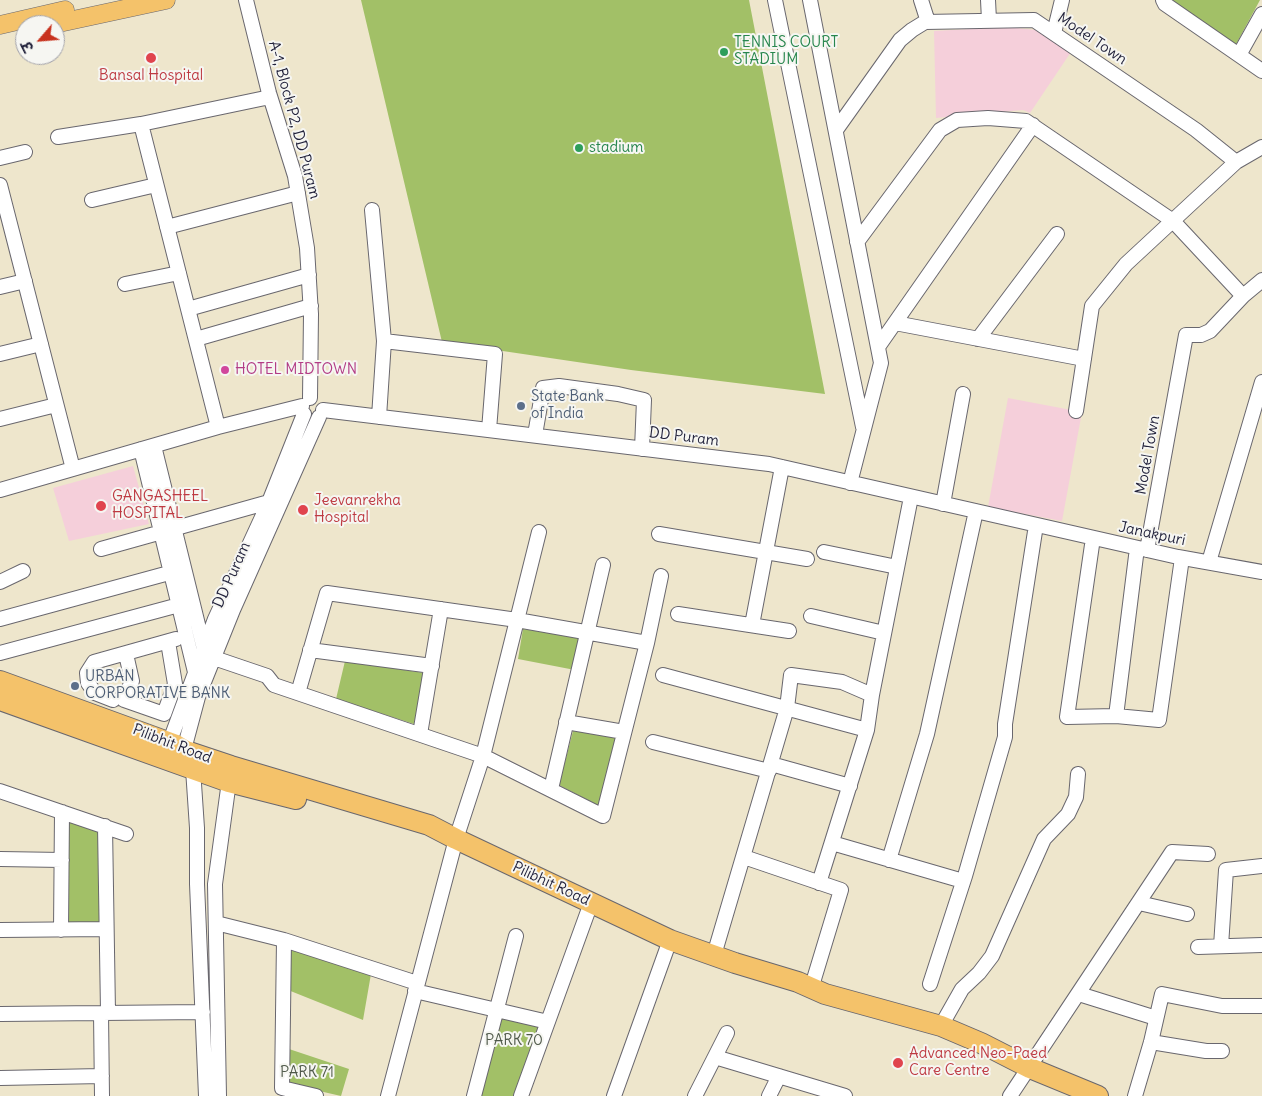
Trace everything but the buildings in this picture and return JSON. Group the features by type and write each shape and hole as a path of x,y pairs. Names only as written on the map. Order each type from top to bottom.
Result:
{"highway":[{"name":"Pilibhit Road","path":"0,681 181,756 230,774 429,825 455,843 589,910 668,946 714,955 798,982 811,989 941,1026 981,1043 1027,1072 1098,1096"},
{"path":"0,700 181,756"},
{"path":"668,946 939,1038 1027,1072 1073,1096"}],"main road":[{"path":"0,24 111,0"},
{"path":"65,21 128,4 166,0"},
{"path":"0,36 15,32"}],"street":[{"name":"A-1, Block P2, DD Puram","path":"246,0 270,97 295,176 307,248 311,306 305,406"},
{"path":"775,0 864,430"},
{"path":"810,0 881,363 850,483"},
{"path":"921,0 928,22"},
{"path":"988,0 989,20"},
{"path":"1054,33 1062,0"},
{"path":"1162,0 1262,71"},
{"path":"1239,55 1262,14"},
{"name":"Model Town","path":"836,130 900,40 912,30 928,22 1034,20 1196,130 1236,162"},
{"path":"58,137 142,124 270,97"},
{"path":"858,242 940,130 957,120 988,118 1026,120 1173,221 1243,296 1262,280"},
{"path":"142,124 218,427"},
{"path":"878,348 1033,126"},
{"path":"1076,411 1092,306 1126,264 1236,162 1262,147"},
{"path":"0,158 25,152"},
{"path":"0,185 5,223 25,281 73,469"},
{"path":"92,200 156,185"},
{"path":"167,227 298,193"},
{"path":"372,210 384,341 380,417"},
{"path":"978,338 1057,234"},
{"path":"125,284 179,273"},
{"path":"188,309 309,275"},
{"path":"0,287 25,281"},
{"name":"Model Town","path":"1116,716 1142,549 1186,335 1210,331 1243,296"},
{"path":"196,340 311,306"},
{"path":"895,323 1084,359"},
{"path":"384,341 495,354 489,430"},
{"path":"0,354 41,344"},
{"path":"1209,562 1262,382"},
{"path":"535,435 543,388 559,386 618,394 644,400 642,449"},
{"path":"943,504 963,394"},
{"path":"0,490 218,427 305,406 318,399 323,406 321,414 311,419 305,406"},
{"path":"0,419 56,404"},
{"name":"DD Puram","path":"181,756 209,653 215,619 268,502 305,406"},
{"name":"DD Puram","path":"181,756 195,672 209,653 234,610 321,414 380,417 782,467 1036,525"},
{"path":"147,448 178,571 209,653 267,676 274,685 483,756 603,816 647,643 661,576"},
{"path":"752,625 782,467"},
{"path":"820,883 866,730 911,496"},
{"path":"100,549 268,502"},
{"path":"889,860 927,734 976,511"},
{"path":"930,984 963,882 1005,737 1004,724 1036,525"},
{"name":"Janakpuri","path":"1036,525 1182,558 1262,572"},
{"path":"388,1096 455,843 483,756 539,532"},
{"path":"659,534 807,559"},
{"path":"1093,538 1067,717 1116,716 1159,720 1182,558"},
{"path":"824,552 897,567"},
{"path":"550,790 603,565"},
{"path":"0,582 23,571"},
{"path":"178,571 179,605 195,672"},
{"path":"0,619 178,571"},
{"path":"298,693 327,594 517,620 647,643"},
{"path":"0,653 179,605"},
{"path":"420,734 441,610"},
{"path":"678,614 789,631"},
{"path":"811,616 884,633"},
{"path":"112,700 96,693 88,683 87,673 94,662 186,636"},
{"path":"126,654 132,681 124,700 164,714 175,684 168,642"},
{"path":"310,650 432,666"},
{"path":"663,675 866,730"},
{"path":"714,955 787,708 791,675 842,682 872,695"},
{"path":"566,722 624,732"},
{"path":"653,742 850,786"},
{"path":"181,756 197,828 196,884 206,1096"},
{"path":"219,1096 215,884 230,774"},
{"path":"941,1026 962,989 979,973 992,956 1044,839 1068,814 1076,797 1078,774"},
{"path":"0,791 126,834"},
{"path":"61,930 62,812"},
{"path":"102,1096 106,929 104,826"},
{"path":"832,843 963,882"},
{"path":"1010,1096 1172,852 1208,854"},
{"path":"744,857 842,890 811,989"},
{"path":"0,859 62,860"},
{"path":"1221,946 1226,870 1262,866"},
{"path":"1138,903 1187,914"},
{"path":"521,1096 589,910"},
{"path":"216,923 284,940 416,987 548,1022"},
{"path":"0,930 106,929"},
{"path":"474,1096 516,936"},
{"path":"284,940 282,1088 316,1096"},
{"path":"1198,947 1262,945"},
{"path":"614,1096 668,946"},
{"path":"1079,994 1156,1018"},
{"path":"1134,1096 1151,1042 1162,994 1222,1006 1262,1006"},
{"path":"0,1014 203,1012"},
{"path":"695,1096 728,1033"},
{"path":"1151,1042 1206,1051 1222,1051"},
{"path":"715,1057 842,1096"},
{"path":"0,1078 102,1076"},
{"path":"769,1096 779,1076"}],"shaded area":[{"path":"1007,27 1036,30 1071,52 1030,113 1023,110 936,118 934,31"},
{"path":"1008,398 1082,412 1062,521 988,507"},
{"name":"GANGASHEEL HOSPITAL","path":"133,466 149,524 69,541 53,488"}],"green space":[{"path":"361,0 749,0 825,394 631,370 442,342"},
{"path":"1171,0 1260,0 1234,48"},
{"path":"523,629 581,638 575,670 518,659"},
{"path":"345,661 424,673 414,724 336,699"},
{"path":"573,731 620,736 601,807 559,785"},
{"path":"66,819 100,831 101,924 69,925"},
{"path":"289,947 371,974 363,1020 288,990"},
{"name":"PARK 70","path":"500,1014 542,1026 513,1096 478,1096"},
{"name":"PARK 71","path":"289,1049 349,1069 341,1096 289,1084"}],"place":[{"name":"TENNIS COURT STADIUM","path":"724,52"},
{"name":"Bansal Hospital","path":"151,58"},
{"name":"stadium","path":"579,148"},
{"name":"HOTEL MIDTOWN","path":"225,370"},
{"name":"State Bank of India","path":"521,406"},
{"name":"GANGASHEEL HOSPITAL","path":"101,506"},
{"name":"Jeevanrekha Hospital","path":"303,510"},
{"name":"URBAN CORPORATIVE BANK","path":"75,686"},
{"name":"Advanced Neo-Paed Care Centre","path":"898,1063"}]}
